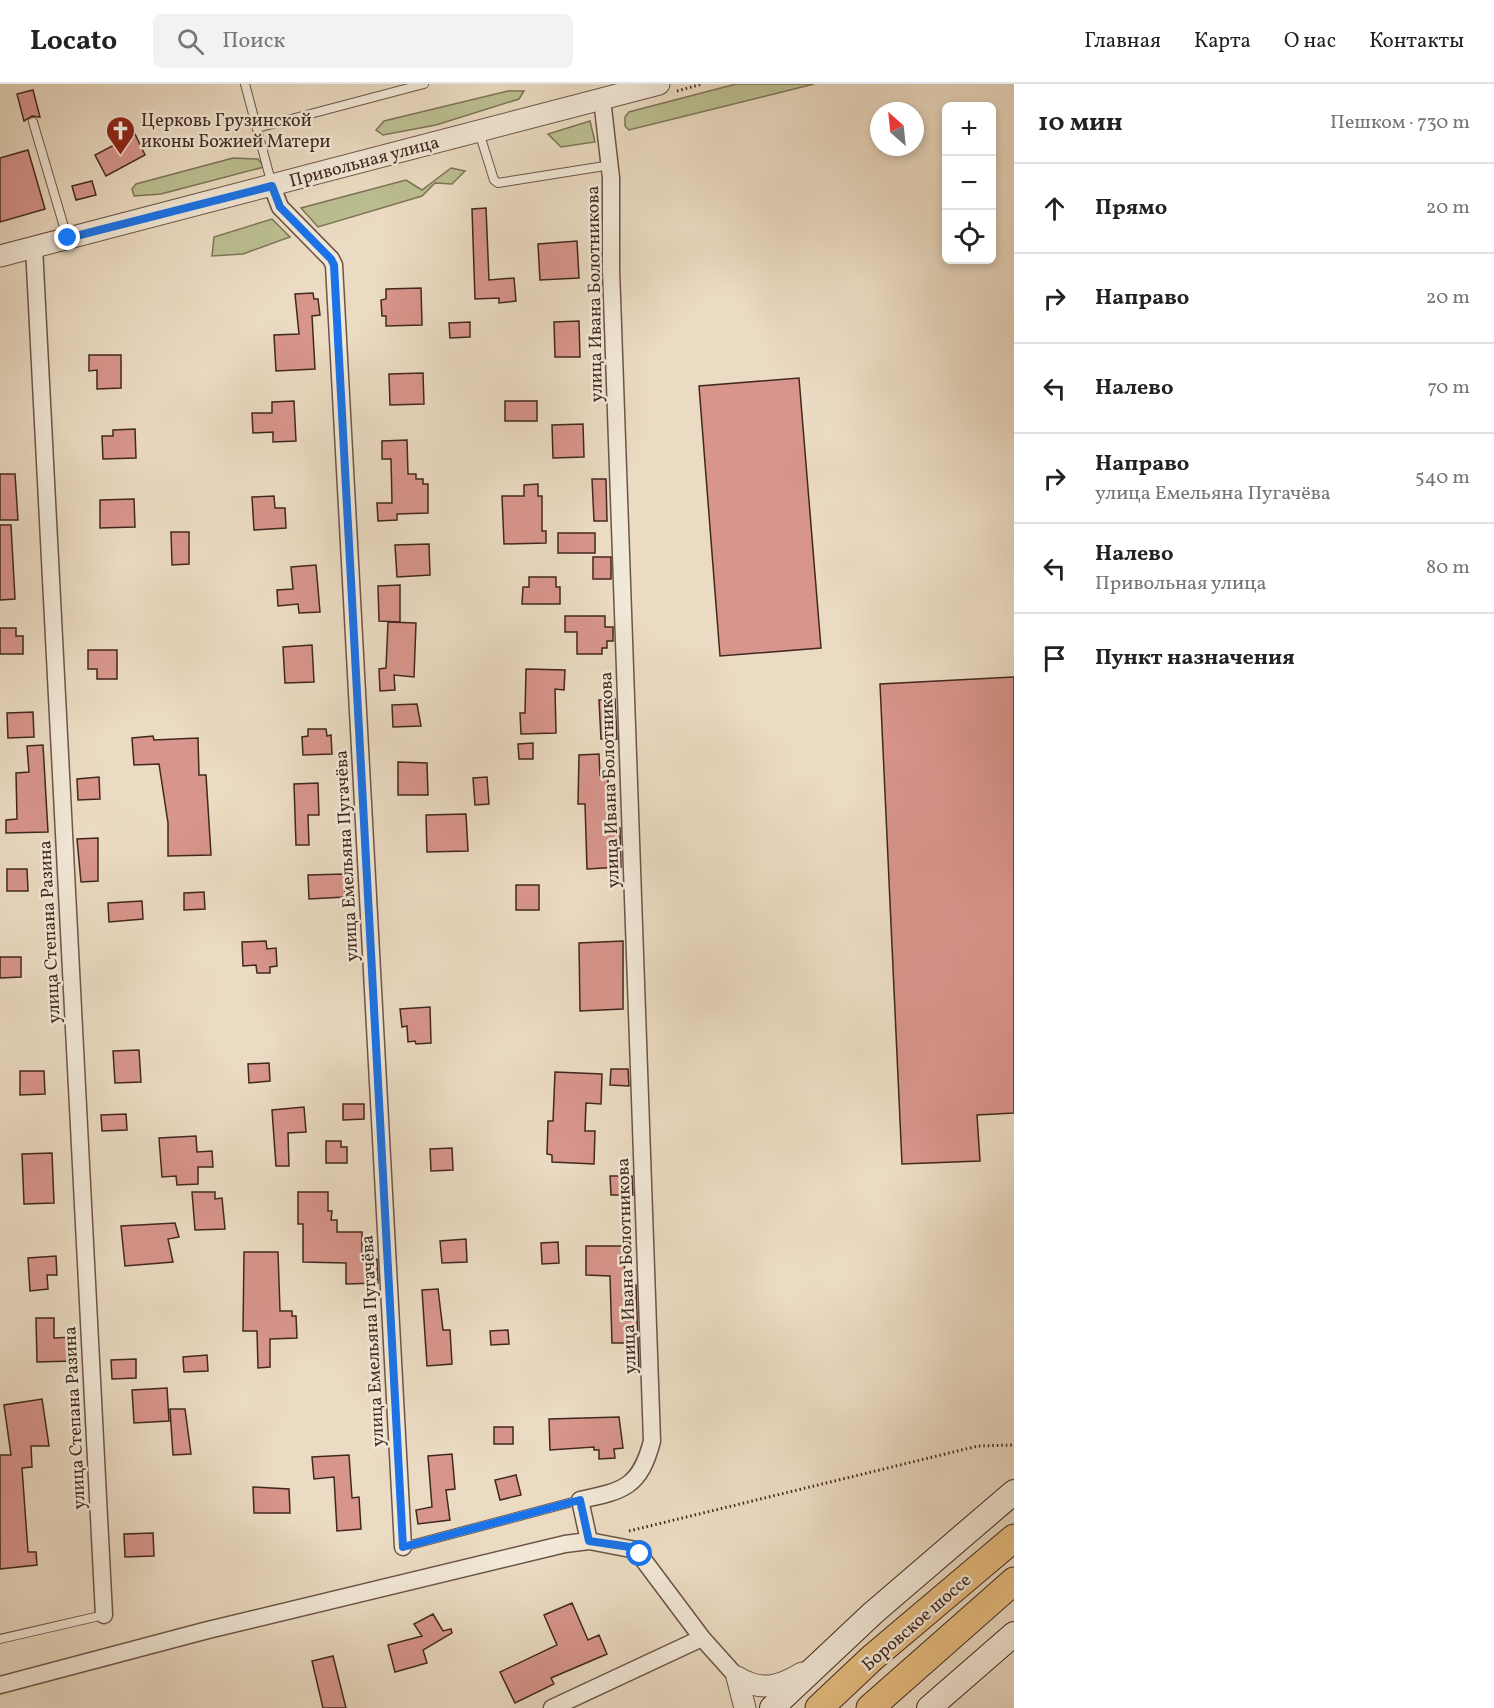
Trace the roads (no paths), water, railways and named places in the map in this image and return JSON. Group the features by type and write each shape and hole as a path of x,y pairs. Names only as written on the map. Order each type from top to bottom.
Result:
{"main road":[{"path":"772,1708 818,1663 1014,1492"},
{"name":"Боровское шоссе","path":"819,1708 872,1658 1014,1538"},
{"name":"Боровское шоссе","path":"870,1708 1014,1581"},
{"path":"929,1708 1014,1634"}],"street":[{"name":"Привольная улица","path":"0,256 659,84"},
{"name":"улица Ивана Болотникова","path":"580,1500 622,1489 641,1474 647,1460 651,1429 612,293 611,165 603,99"},
{"name":"улица Емельяна Пугачёва","path":"272,186 280,207 331,259 334,265 403,1547"},
{"name":"улица Степана Разина","path":"34,247 104,1616"},
{"path":"580,1500 589,1541"},
{"path":"0,1685 220,1628 565,1544 589,1541 636,1550 702,1638 737,1677 758,1687 778,1686 818,1663"},
{"path":"552,1708 702,1638"},
{"path":"737,1677 745,1708"}],"lane":[{"path":"245,84 272,186"},
{"path":"258,128 424,84"},
{"path":"33,122 68,238"},
{"path":"479,131 494,180 498,183 611,165"},
{"path":"403,1547 580,1500"},
{"path":"0,1639 104,1616"}],"place":[{"name":"Церковь Грузинской иконы Божией Матери","path":"120,156"}]}
